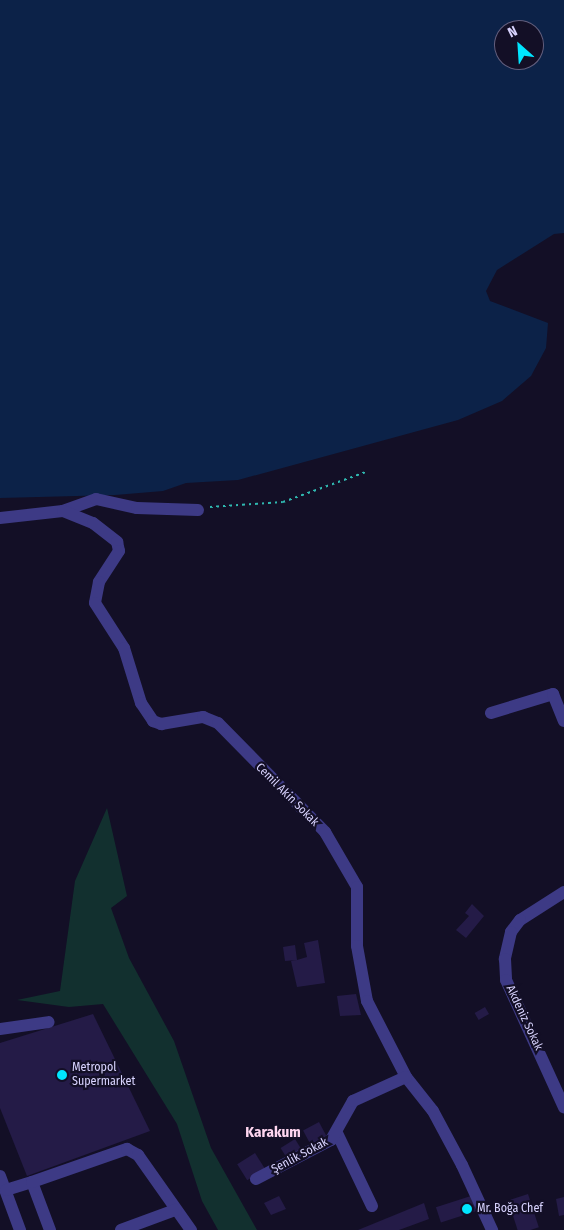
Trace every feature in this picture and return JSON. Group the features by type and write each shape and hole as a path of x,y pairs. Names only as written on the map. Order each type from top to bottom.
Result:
{"street":[{"path":"0,518 63,510 96,499 137,508 198,510"},
{"name":"Cemil Akin Sokak","path":"63,510 93,523 117,542 119,551 99,582 95,603 124,648 141,703 153,721 161,724 203,717 218,723 325,832 354,877 360,975 367,1001 406,1076 433,1111 485,1207 492,1230"},
{"path":"491,713 553,694 564,721"},
{"name":"Akdeniz Sokak","path":"564,892 520,920 511,932 504,960 506,980 564,1107"},
{"path":"0,1029 49,1022"},
{"name":"Şenlik Sokak","path":"256,1179 337,1133 343,1114 353,1101 406,1076"},
{"path":"337,1133 372,1206"},
{"path":"6,1190 127,1149 138,1155 174,1210 184,1230"},
{"path":"0,1176 20,1230"},
{"path":"32,1182 50,1230"},
{"path":"124,1229 174,1210"},
{"path":"174,1210 191,1230"}],"path":[{"path":"198,510 283,502 366,472"}],"green space":[{"path":"107,808 127,896 111,908 129,958 174,1041 211,1148 257,1230 218,1230 202,1201 177,1124 103,1004 69,1007 17,1000 60,991 75,881"}],"water":[{"path":"0,0 564,0 564,233 554,234 497,270 486,291 490,301 548,323 546,348 531,376 502,401 458,420 238,480 186,483 163,491 115,495 0,498"}],"building":[{"path":"472,904 484,916 466,938 456,930 469,916 465,913"},
{"path":"318,940 325,983 297,987 291,961 307,957 304,943"},
{"path":"295,945 297,960 285,961 283,947"},
{"path":"356,994 361,1015 340,1016 337,996"},
{"path":"485,1007 489,1014 479,1020 475,1013"},
{"name":"Metropol Supermarket","path":"93,1014 150,1131 27,1176 0,1108 0,1043"},
{"path":"319,1122 327,1137 311,1145 303,1130"},
{"path":"295,1139 302,1150 287,1159 281,1148"},
{"path":"255,1153 265,1169 247,1180 237,1164"},
{"path":"528,1194 539,1227 530,1230 518,1230 508,1200"},
{"path":"474,1195 479,1210 441,1223 436,1207"},
{"path":"279,1196 286,1209 271,1215 264,1203"},
{"path":"564,1197 564,1215 559,1216 556,1199"},
{"path":"424,1203 429,1219 399,1230 358,1230"}],"place":[{"name":"Metropol Supermarket","path":"62,1075"},
{"name":"Mr. Boğa Chef","path":"467,1209"}],"district":[{"name":"Karakum","path":"273,1133"}]}
